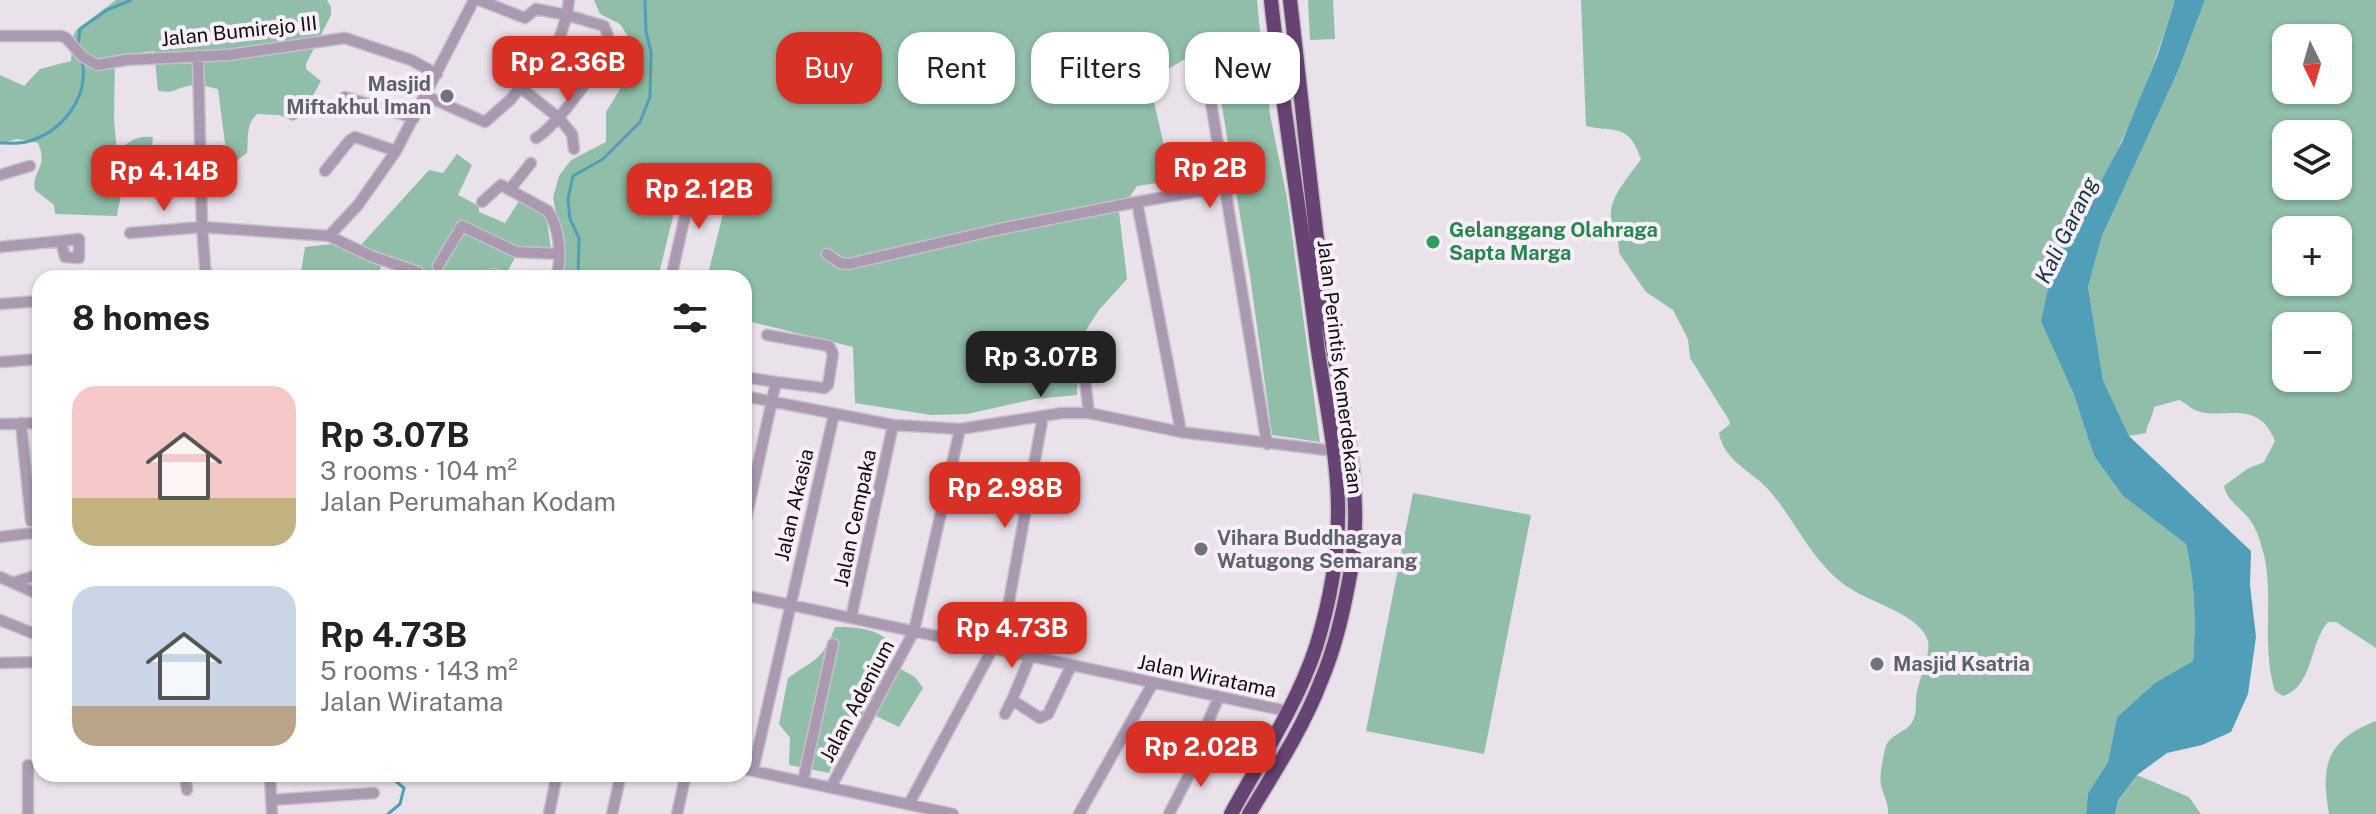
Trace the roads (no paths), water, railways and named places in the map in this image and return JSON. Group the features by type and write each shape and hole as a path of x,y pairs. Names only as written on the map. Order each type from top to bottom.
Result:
{"highway":[{"name":"Jalan Perintis Kemerdekaan","path":"1271,0 1275,32"},
{"name":"Jalan Perintis Kemerdekaan","path":"1231,814 1304,678 1316,645 1334,564 1338,505 1334,451 1290,0"},
{"name":"Jalan Perintis Kemerdekaan","path":"1249,814 1321,684 1342,613 1351,567 1352,475 1286,104"}],"street":[{"path":"329,236 358,205 396,151 474,0 525,18 536,9 604,26 608,37 596,67 559,118 536,138"},
{"path":"426,96 482,122 521,88 535,70 548,70 557,58 556,49 569,0"},
{"name":"Jalan Bumirejo III","path":"0,36 66,38 80,54 97,65 126,60 228,55 345,38 411,60 437,74"},
{"path":"198,56 205,270"},
{"path":"521,88 559,118 572,134 574,149"},
{"path":"345,97 414,118"},
{"path":"1211,104 1267,444"},
{"path":"325,171 355,137 396,151"},
{"path":"510,189 531,163"},
{"path":"0,175 30,166"},
{"path":"673,270 694,176"},
{"path":"482,202 499,185 548,211 553,218 561,261 558,270"},
{"path":"827,254 840,263 849,264 995,230 1223,187"},
{"path":"1137,202 1181,432"},
{"path":"438,266 462,226 516,252 559,254"},
{"path":"130,233 202,227 329,236 371,256 412,270"},
{"path":"0,247 61,241"},
{"path":"0,304 32,302"},
{"path":"752,378 824,388 828,385 833,354 829,346 767,335"},
{"path":"0,362 32,360"},
{"path":"1083,365 1089,413"},
{"path":"752,493 776,382"},
{"path":"752,398 893,425 960,429 1043,416 1089,413 1181,432 1334,451"},
{"name":"Jalan Akasia","path":"752,758 834,414"},
{"path":"909,804 996,649 1043,416"},
{"path":"21,423 31,521"},
{"path":"0,424 32,423"},
{"name":"Jalan Cempaka","path":"851,618 893,425"},
{"name":"Jalan Adenium","path":"831,787 914,631 960,429"},
{"path":"0,537 32,533"},
{"path":"0,577 32,591"},
{"path":"15,582 32,577"},
{"name":"Jalan Wiratama","path":"752,597 1287,711"},
{"path":"0,620 32,633"},
{"path":"803,781 833,644"},
{"path":"1005,714 1030,657"},
{"path":"0,663 32,662"},
{"path":"1012,700 1044,718 1071,666"},
{"path":"1079,814 1153,683"},
{"path":"1169,814 1191,771 1189,764 1219,697"},
{"path":"28,765 28,814"},
{"path":"752,771 953,814"},
{"path":"186,782 187,790"},
{"path":"270,782 272,814"},
{"path":"549,814 555,782"},
{"path":"612,814 619,782"},
{"path":"677,814 684,782"},
{"path":"271,800 374,793"}],"water":[{"path":"2175,0 2205,0 2178,71 2102,236 2088,287 2103,380 2129,436 2251,551 2250,585 2256,637 2248,694 2231,732 2202,745 2167,753 2137,775 2118,801 2115,814 2086,814 2088,793 2108,762 2117,717 2156,682 2193,661 2193,588 2186,544 2123,496 2094,456 2073,392 2041,321 2056,253 2079,222 2122,142 2158,54"}],"waterway":[{"path":"78,46 80,29 107,10 131,0"},
{"path":"578,270 579,238 570,219 568,199 573,176 603,159 640,122 650,97 651,52 646,32 645,0"},
{"path":"0,143 26,142 51,131 61,122 77,101 82,88 82,61"},
{"path":"388,814 400,804 404,788 397,782"}],"place":[{"name":"Masjid Miftakhul Iman","path":"447,96"},
{"name":"Gelanggang Olahraga Sapta Marga","path":"1433,242"},
{"name":"Vihara Buddhagaya Watugong Semarang","path":"1201,549"},
{"name":"Masjid Ksatria","path":"1877,664"}],"water label":[{"name":"Kali Garang","path":"2066,230"}]}
